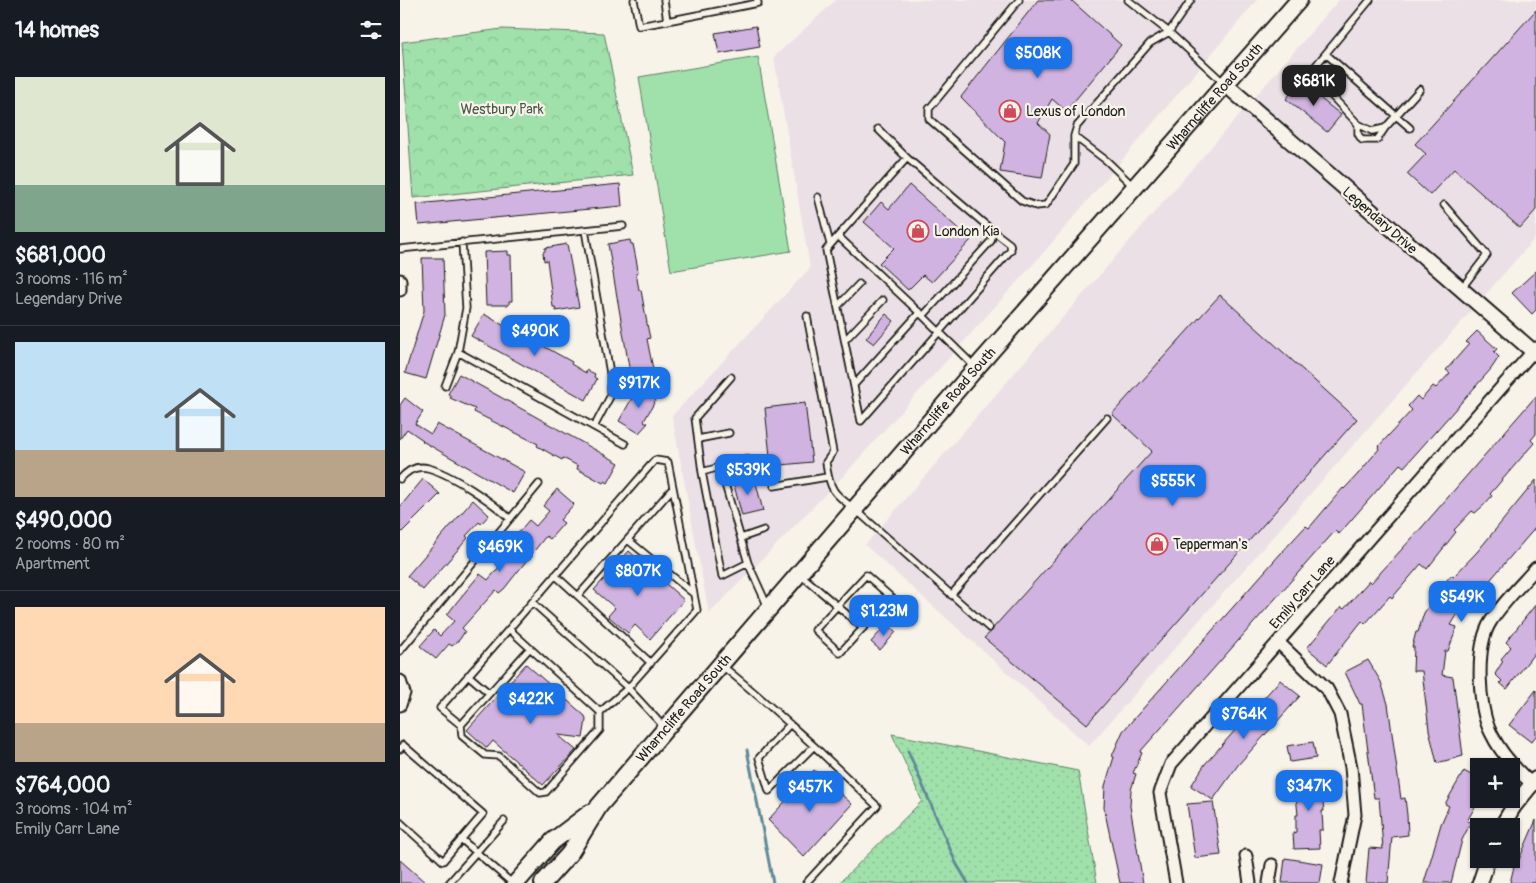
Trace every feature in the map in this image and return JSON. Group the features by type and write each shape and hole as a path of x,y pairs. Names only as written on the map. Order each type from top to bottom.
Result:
{"main road":[{"name":"Wharncliffe Road South","path":"543,883 570,853 599,806 856,510 976,368 1299,0"},
{"name":"Wharncliffe Road South","path":"514,883 553,841 599,806"}],"street":[{"name":"Legendary Drive","path":"1225,84 1535,351"},
{"path":"400,280 400,290"},
{"name":"Emily Carr Lane","path":"1176,883 1160,793 1171,764 1535,351"},
{"path":"1507,818 1534,782 1504,755 1490,732 1485,713 1479,655 1490,621 1536,568"},
{"path":"1278,642 1328,689 1340,714 1350,767 1355,815 1341,883"},
{"path":"400,681 404,693 400,705"},
{"path":"1246,856 1250,883"},
{"path":"1269,883 1272,865"},
{"path":"1480,883 1485,868"}],"lane":[{"path":"634,0 639,26 758,4 757,0"},
{"path":"664,0 668,21"},
{"path":"1019,0 929,109 929,119 1022,201 1036,206 1046,205 1074,164 1074,136 1077,126 1150,43 1169,32 1191,0"},
{"path":"1128,0 1169,32 1225,84"},
{"path":"1370,0 1311,73 1358,124 1372,131 1384,128"},
{"path":"1326,54 1410,128"},
{"path":"1358,124 1358,134 1362,140 1369,142 1377,140 1384,128 1420,89"},
{"path":"878,129 906,158 1010,244 1011,250 862,421 826,250 906,158"},
{"path":"1074,136 1108,161 1135,187"},
{"path":"818,197 830,244"},
{"path":"1444,205 1487,256 1461,289"},
{"path":"400,249 623,226"},
{"path":"585,230 611,379 611,395 594,427"},
{"path":"854,385 991,241 993,231"},
{"path":"838,236 976,368"},
{"path":"445,386 458,352 466,308 462,242"},
{"path":"838,306 859,284"},
{"path":"845,340 883,300"},
{"path":"808,316 832,452 826,462 828,477 835,495 856,510 989,628"},
{"path":"458,352 625,444"},
{"path":"731,377 695,418 702,472 722,576 748,563"},
{"path":"951,595 1107,418"},
{"path":"698,439 729,433"},
{"path":"702,472 747,459"},
{"path":"509,629 600,712 600,730 546,792 540,793 499,756 485,756 462,736 461,725 440,708 655,460 668,462 697,610 628,688 600,712"},
{"path":"720,467 748,563 769,609"},
{"path":"400,479 406,472 427,468 480,495 510,519"},
{"path":"774,486 828,477"},
{"path":"400,651 540,484"},
{"path":"578,596 673,488"},
{"path":"741,538 764,530"},
{"path":"628,540 694,594"},
{"path":"800,574 863,628"},
{"path":"555,575 651,663"},
{"path":"866,575 892,598 863,628 840,653 815,630 866,575"},
{"path":"532,602 628,688 666,729"},
{"path":"461,725 530,648"},
{"path":"721,665 790,724 877,806 806,883"},
{"path":"468,675 489,693"},
{"path":"790,724 759,758 769,792 814,746"},
{"path":"400,748 404,745 483,814 443,861 400,822"},
{"path":"450,883 504,820"},
{"path":"462,840 514,883"}],"shaded area":[{"path":"836,0 1257,0 1044,252 846,473 709,614 672,416 810,268 774,57"},
{"path":"1339,0 1536,0 1536,237 1089,746 865,545"}],"green space":[{"name":"Westbury Park","path":"502,29 604,33 633,175 413,198 402,42"},
{"path":"758,57 791,251 671,271 639,77"},
{"path":"892,734 1078,771 1097,883 839,883 922,801"}],"building":[{"path":"1038,0 1071,0 1121,45 1066,111 1052,99 1038,123 1050,134 1042,178 1000,172 1005,142 961,97"},
{"path":"1536,10 1536,210 1520,228 1454,169 1430,195 1407,174 1426,154 1415,144"},
{"path":"756,26 760,47 719,54 715,33"},
{"path":"1300,82 1341,115 1327,132 1286,99"},
{"path":"620,184 622,206 419,225 417,204"},
{"name":"London Kia","path":"909,185 971,240 932,282 923,275 908,290 879,263 894,248 864,222 881,202 889,209"},
{"path":"630,240 631,244 633,244 637,264 638,272 636,273 650,338 647,339 653,369 630,373 608,244"},
{"path":"567,244 579,307 556,311 555,307 553,307 547,260 544,261 543,252 545,248"},
{"path":"508,251 508,255 511,255 512,301 509,301 509,305 486,305 484,252"},
{"path":"422,258 443,258 445,315 426,379 405,373 424,311"},
{"path":"1536,271 1536,310 1532,314 1512,293"},
{"name":"Tepperman's","path":"1220,295 1357,419 1087,724 984,638 1152,451 1112,414"},
{"path":"484,314 528,340 529,338 572,362 571,364 586,373 587,370 595,374 594,377 597,379 586,400 471,336"},
{"path":"886,314 894,321 874,344 866,338"},
{"path":"1477,331 1497,349 1494,352 1499,357 1491,369 1404,467 1400,464 1339,534 1335,531 1140,752 1142,753 1133,773 1136,774 1131,790 1130,806 1143,883 1120,883 1104,808 1105,786 1114,757 1112,756 1123,731 1282,552 1306,526 1309,528 1343,488 1358,474 1379,449 1378,447 1412,410 1408,406 1417,396 1421,400 1433,386 1436,388 1450,373 1446,370 1469,344 1466,342"},
{"path":"459,374 619,463 608,483 605,481 603,483 577,469 578,466 563,458 562,460 537,446 538,444 474,412 475,409 450,398 451,396 448,394"},
{"path":"640,384 659,394 644,421 648,423 639,433 619,421"},
{"path":"1536,396 1536,434 1531,440 1534,443 1490,494 1492,496 1483,506 1475,513 1472,511 1454,530 1456,532 1427,569 1421,564 1392,598 1390,596 1365,624 1362,621 1327,665 1307,648 1341,607 1344,609 1369,581 1371,583 1423,526"},
{"path":"405,398 423,412 415,424 431,434 437,424 525,472 513,493 422,441 407,429 400,439 400,405"},
{"path":"805,403 812,462 771,466 765,408"},
{"path":"754,475 763,511 742,516 733,481"},
{"path":"423,479 440,494 400,534 400,507"},
{"path":"1536,480 1536,527 1467,607 1464,604 1451,625 1457,627 1448,651 1445,651 1442,675 1453,677 1463,756 1437,763 1429,730 1422,671 1413,671 1414,647 1412,647 1416,632 1418,632 1424,613 1451,575 1453,577 1477,552"},
{"path":"557,489 574,504 560,520 564,523 550,539 546,536 504,589 499,593 496,590 462,628 465,631 460,639 452,646 449,644 436,659 420,646 434,630 440,636 454,621 447,615 456,603 480,574 488,580 500,566 494,561 529,520 536,526 549,511 543,506"},
{"path":"473,500 489,515 481,524 479,522 466,536 468,538 423,590 407,576"},
{"path":"629,551 684,600 650,639 635,625 628,633 608,616 615,608 594,590"},
{"path":"1536,604 1536,651 1507,689 1500,683 1502,681 1495,674 1503,661 1501,659 1511,647 1506,642"},
{"path":"887,624 896,632 880,650 871,642"},
{"path":"1368,660 1381,682 1388,704 1401,799 1405,798 1407,815 1408,835 1392,837 1388,883 1366,883 1369,848 1383,849 1379,798 1374,798 1362,704 1360,704 1345,672"},
{"path":"526,664 585,716 586,720 583,738 558,735 576,750 543,785 493,741 487,748 467,730"},
{"path":"1280,680 1300,696 1238,765 1213,800 1191,786 1205,764"},
{"path":"1536,690 1536,736 1531,742 1509,725"},
{"path":"1313,742 1316,758 1290,762 1287,746"},
{"path":"814,770 852,804 804,857 768,820"},
{"path":"1464,771 1470,774 1470,808 1474,808 1467,821 1470,822 1470,824 1462,840 1451,883 1424,883 1441,824 1449,806 1445,804"},
{"path":"1320,774 1324,811 1322,811 1323,830 1319,830 1320,848 1294,849 1293,833 1296,832 1296,815 1298,815 1294,776"},
{"path":"1213,802 1221,855 1195,858 1187,804"},
{"path":"1536,820 1536,883 1510,883 1514,868 1520,868 1520,857"},
{"path":"1285,858 1323,864 1320,883 1282,883"},
{"path":"400,860 426,883 400,883"}],"waterway":[{"path":"747,750 773,883"},
{"path":"908,751 956,863 968,883"}],"place":[{"name":"Lexus of London","path":"1010,111"},
{"name":"London Kia","path":"918,231"},
{"name":"Tepperman's","path":"1157,544"}]}
